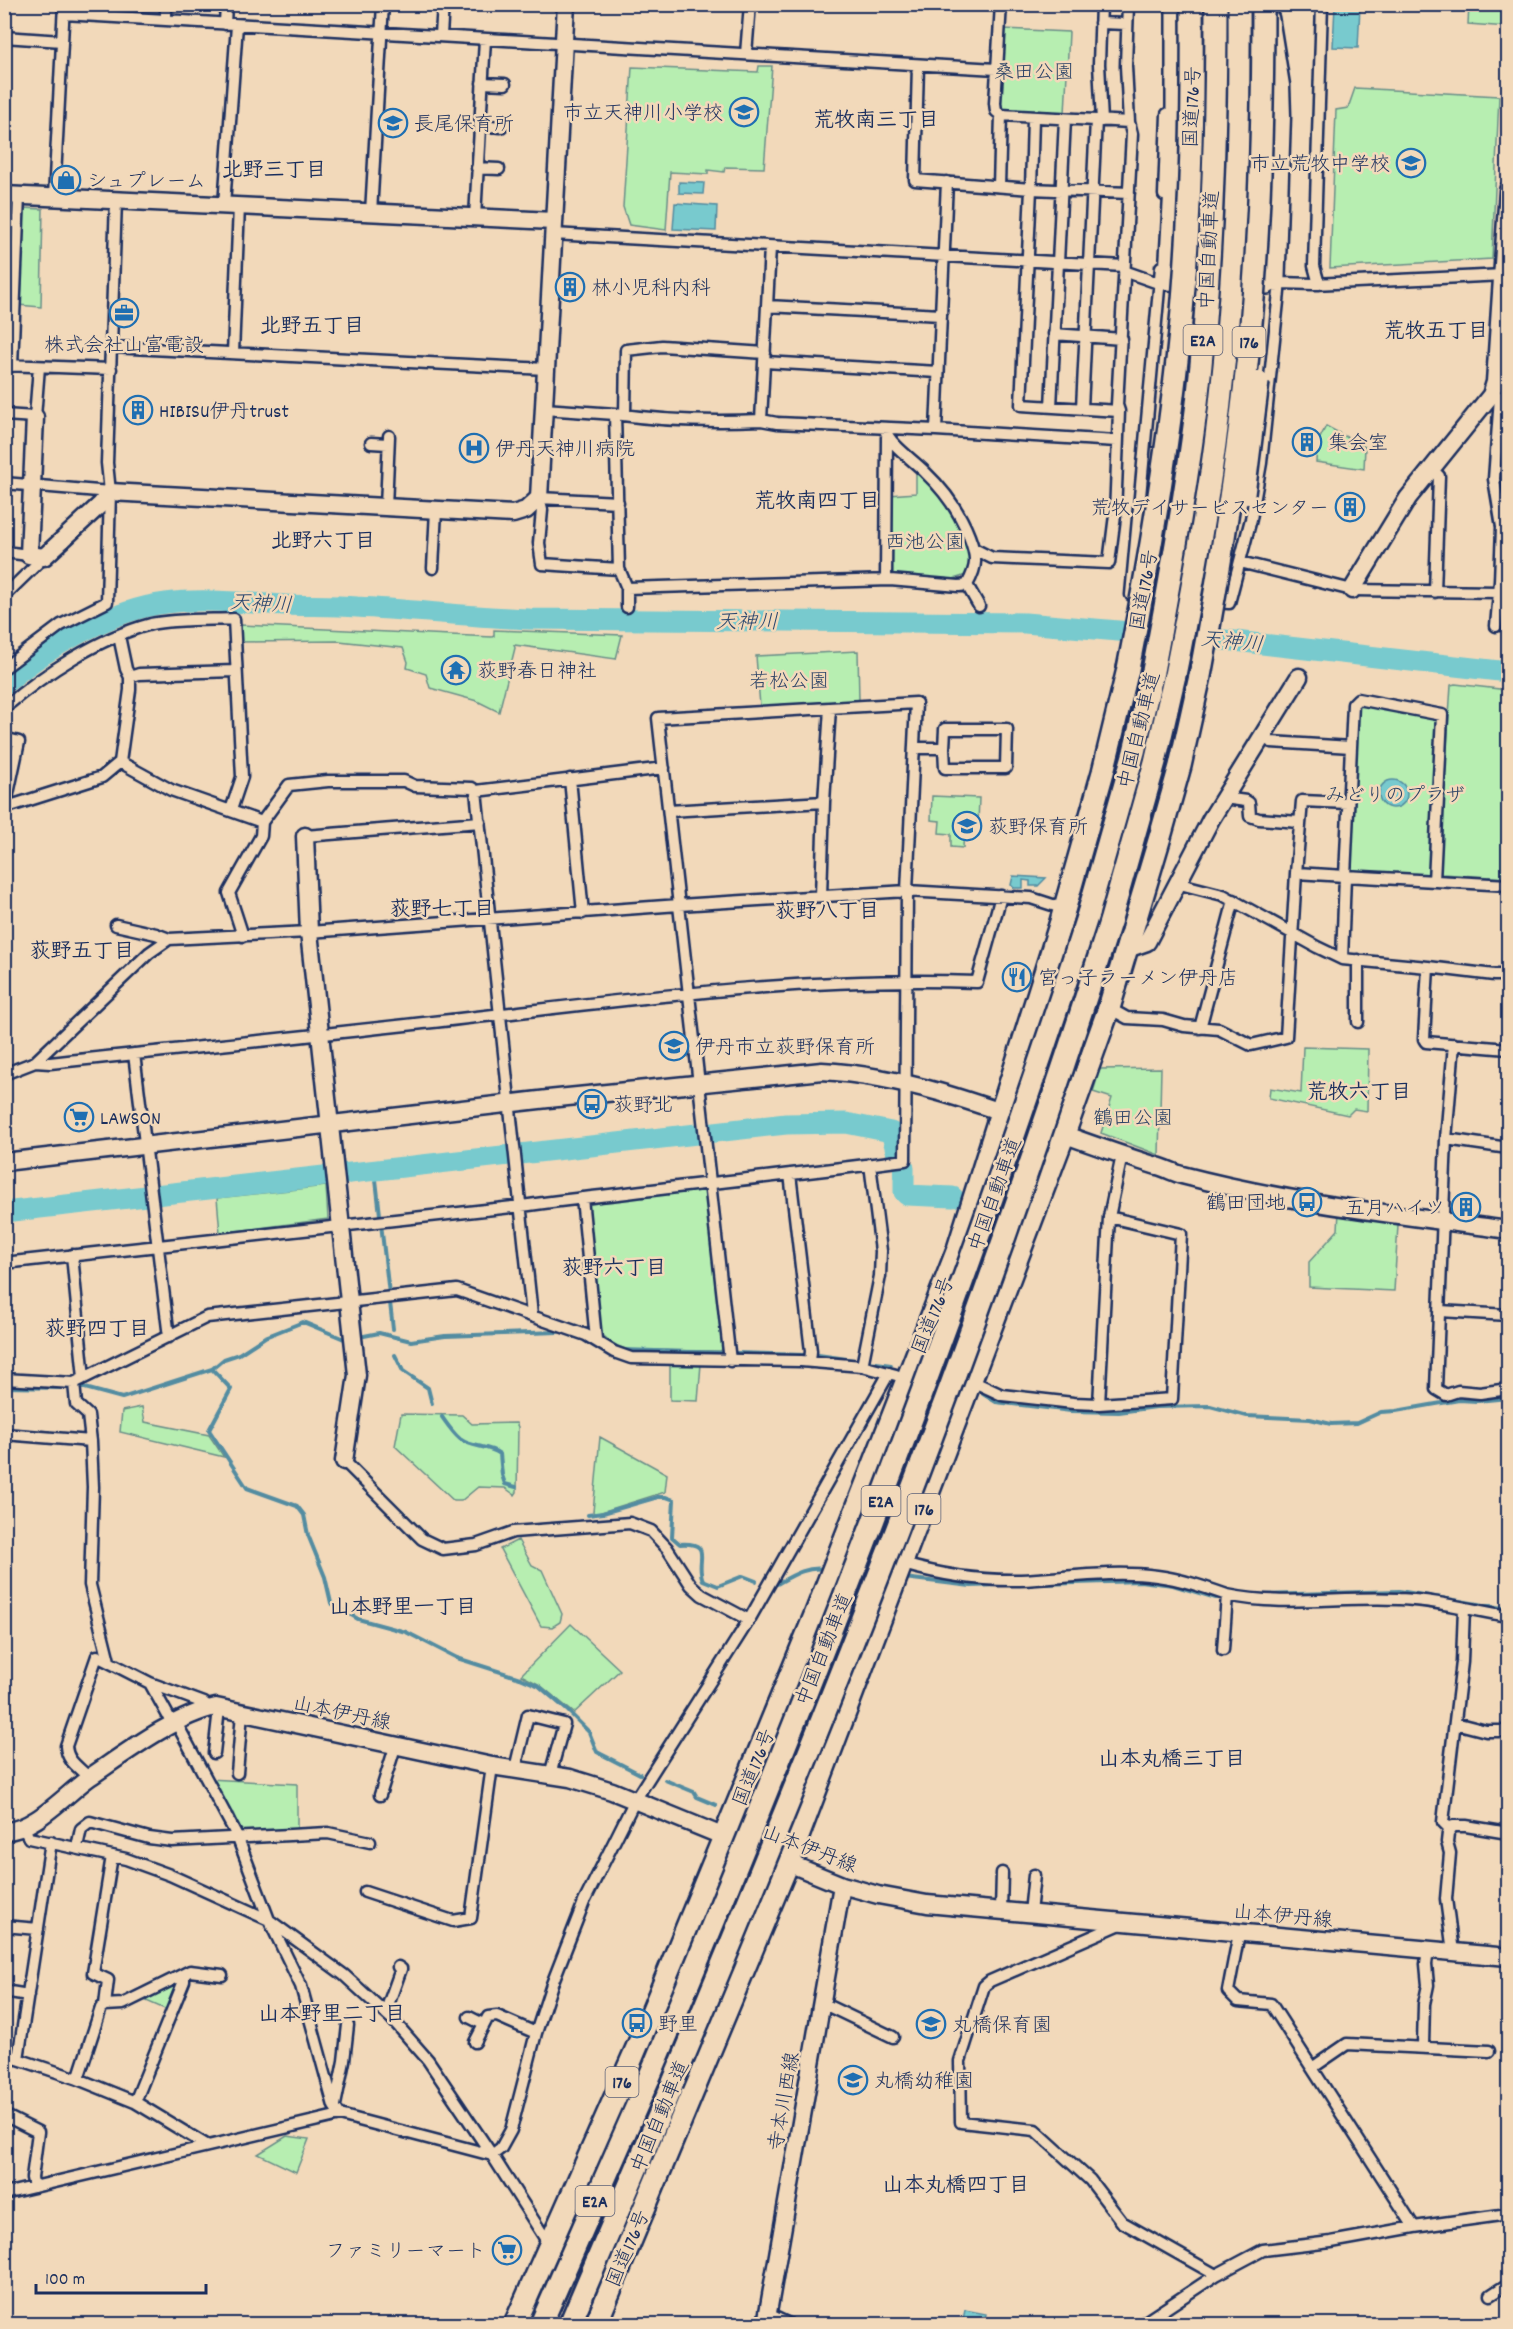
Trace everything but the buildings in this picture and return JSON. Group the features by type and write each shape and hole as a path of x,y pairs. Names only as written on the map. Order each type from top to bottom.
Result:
{"highway":[{"path":"1144,587 1148,508 1167,329 1166,279 1177,152 1179,53 1177,4"},
{"name":"国道176号","path":"515,2325 643,2034 816,1613 898,1376 958,1249 1063,917 1103,772 1128,669 1164,467 1180,330 1188,196 1192,4"},
{"name":"中国自動車道","path":"541,2325 649,2078 751,1833 897,1459 998,1187 1088,914 1134,752 1152,671 1188,472 1204,332 1211,196 1216,4"},
{"name":"中国自動車道","path":"570,2325 787,1805 919,1468 1020,1195 1110,922 1155,762 1175,675 1210,475 1227,334 1238,125 1239,4"},
{"path":"1212,612 1245,488 1276,286 1270,9"},
{"name":"国道176号","path":"596,2324 788,1863 1064,1134 1109,1008 1127,949 1180,766 1212,612 1233,474 1250,335 1270,9"}],"street":[{"path":"116,4 117,17"},
{"path":"166,4 166,20"},
{"path":"226,4 231,25 233,353"},
{"path":"371,213 383,4"},
{"path":"441,35 443,4"},
{"path":"566,4 539,498 542,510 539,543 542,564 619,569"},
{"path":"746,54 750,4"},
{"path":"1001,4 994,103 996,111 1001,115 1033,118 1129,122"},
{"path":"1082,408 1099,120 1101,4"},
{"path":"974,549 992,558 1109,562 1115,515 1119,411 1117,405 1132,134 1129,122 1126,66 1128,4"},
{"path":"1319,284 1314,266 1322,4"},
{"path":"54,197 64,9 117,17 231,25 441,35 996,69"},
{"path":"1100,23 1127,24"},
{"path":"4,37 62,41"},
{"path":"475,218 485,39"},
{"path":"918,65 915,180 1060,191 1128,193"},
{"path":"482,83 506,84"},
{"path":"999,186 1001,115"},
{"path":"1033,118 1021,405 1119,411"},
{"path":"1051,407 1056,263 1065,119"},
{"path":"479,125 501,127"},
{"path":"477,168 499,170"},
{"path":"936,430 947,182"},
{"path":"1496,626 1503,585 1502,527 1494,479 1500,396 1495,382 1506,275 1509,190"},
{"path":"111,369 8,365 12,195 475,218 553,228 770,247 1090,265 1124,268 1166,279 1276,286 1506,275"},
{"path":"4,668 61,625 107,602 110,492 107,463 116,200"},
{"path":"761,420 770,247"},
{"path":"1166,279 1131,595 1229,603 1251,519 1261,463 1276,286"},
{"path":"767,306 941,315"},
{"path":"1054,334 1122,339"},
{"path":"627,607 627,588 619,569 618,502 620,415 626,350 662,346 938,372"},
{"path":"112,347 546,369"},
{"path":"36,556 33,485 39,368"},
{"path":"1352,590 1408,498 1500,396"},
{"path":"544,409 726,421 761,420 886,433 936,430 1118,441"},
{"path":"4,415 35,417"},
{"path":"886,433 946,494 963,520 974,549 976,567 967,585"},
{"path":"886,433 886,580"},
{"path":"371,443 388,440 386,507"},
{"path":"1431,470 1439,476 1435,592"},
{"path":"4,483 110,492 513,514 526,510 539,498 618,502"},
{"path":"4,596 36,556 101,504 110,492"},
{"path":"433,568 436,510"},
{"path":"4,552 36,556"},
{"path":"1240,562 1352,590 1435,592 1503,585"},
{"path":"627,588 886,580 967,585"},
{"path":"967,585 979,606"},
{"path":"4,708 27,688 76,656 119,636 152,624 234,619 242,777 231,810"},
{"path":"4,738 19,741 5,808 102,777 120,762 125,735 130,677 119,636"},
{"path":"130,677 139,674 236,671"},
{"path":"116,925 169,939 243,936 907,891 1031,898 1127,949 1147,942 1176,883 1224,798 1299,677"},
{"path":"1342,959 1353,704 1358,699 1442,714 1434,880"},
{"path":"4,1263 520,1206 710,1184 905,1160 907,891 916,703 658,718 698,1084 710,1184 730,1361"},
{"path":"821,896 830,708"},
{"path":"945,729 1007,729 1006,768 945,768 944,748 945,729"},
{"path":"1263,737 1271,742 1351,747"},
{"path":"914,748 944,748"},
{"path":"120,762 171,790 262,822"},
{"path":"243,936 229,893 261,836 262,822 289,785 328,781 404,781 416,786 472,788 476,791 664,768"},
{"path":"570,779 583,913"},
{"path":"476,791 532,1315"},
{"path":"1224,798 1246,801 1249,803 1250,816 1259,819 1299,822"},
{"path":"1109,1008 1127,1018 1163,1020 1184,1026 1219,1029 1251,1045 1286,1037 1302,801 1348,803"},
{"path":"669,811 824,802"},
{"path":"480,822 305,836 309,932 357,1375 344,1461 422,1539 443,1549 476,1545 513,1532 630,1522 651,1532 667,1548 691,1586 702,1595 748,1620"},
{"path":"1296,873 1509,885"},
{"path":"1176,883 1210,890 1234,900 1342,959 1509,975"},
{"path":"35,1062 50,1063 689,993 908,979 977,982 1001,896"},
{"path":"1200,1028 1234,900"},
{"path":"4,1074 35,1062 149,953 169,939"},
{"path":"1358,960 1358,1022"},
{"path":"1428,967 1424,1039 1426,1042 1509,1048"},
{"path":"1454,1044 1446,1139 1436,1389 1446,1395 1458,1391 1480,1393 1509,1389"},
{"path":"134,1054 169,1337"},
{"path":"4,1162 511,1103 822,1071 865,1074 905,1083 1001,1112 1181,1175 1276,1196 1509,1230"},
{"path":"1446,1139 1509,1148"},
{"path":"1099,1404 1109,1217 1122,1155"},
{"path":"862,1366 880,1276 881,1251 870,1164"},
{"path":"790,1174 811,1351 810,1362"},
{"path":"582,1198 596,1339"},
{"path":"972,1381 1002,1395 1099,1404 1172,1399 1180,1234 1109,1217"},
{"path":"72,1255 79,1381 76,1404 88,1415 91,1441 93,1487 90,1585 109,1661"},
{"path":"4,1379 79,1381 207,1317 457,1290 596,1339 614,1352 631,1358 810,1362 862,1366 898,1376 635,1800 584,1902 552,1984 536,2033 511,2130 501,2148 492,2155"},
{"path":"1440,1311 1509,1315"},
{"path":"4,1434 91,1441"},
{"path":"903,1564 956,1577 988,1579 1156,1575 1227,1594 1269,1600 1396,1599 1509,1616"},
{"path":"1223,1650 1227,1594"},
{"path":"1450,1829 1443,1822 1462,1662 1464,1608"},
{"path":"89,1778 72,1763 66,1753 66,1746 97,1656 150,1683 214,1709"},
{"path":"150,1683 177,1726 237,1836 269,1920 301,1986 337,2110"},
{"path":"4,1831 22,1827 89,1778 174,1723 214,1709"},
{"path":"214,1709 214,1753"},
{"name":"山本伊丹線","path":"214,1709 396,1744 492,1766 577,1780 635,1800 842,1886 898,1899 1001,1911 1509,1957"},
{"path":"237,1773 242,1713"},
{"path":"514,1770 528,1715 564,1724 550,1775"},
{"path":"1455,1723 1486,1731 1509,1731"},
{"path":"380,1795 396,1744"},
{"path":"365,1892 453,1921 471,1918 492,1766"},
{"path":"77,1847 81,1828 90,1822 149,1838 172,1841 328,1833 370,1842"},
{"path":"1453,1952 1446,1899 1450,1853 1447,1842 1450,1829 1453,1826 1467,1826 1509,1833"},
{"path":"22,1827 29,1838 112,1856 170,1875 269,1920 344,1975 384,2010 428,2060 550,2247"},
{"path":"18,2059 51,1842"},
{"path":"78,2079 105,2005 108,1980 93,1973 112,1856"},
{"path":"1001,1911 1002,1873"},
{"path":"1030,1913 1034,1875"},
{"name":"寺本川西線","path":"767,2319 842,1886"},
{"path":"1126,1922 990,1980 984,1986 960,2061 961,2122 1035,2130 1090,2180 1122,2222 1216,2275"},
{"path":"4,1926 38,1929"},
{"path":"1239,1933 1228,1991 1238,2001 1270,2004 1414,2227"},
{"path":"1423,2046 1424,2004 1428,1985 1426,1964 1428,1949"},
{"path":"384,2010 401,1969"},
{"path":"105,2005 123,2004 190,1971 222,1976"},
{"path":"135,2102 184,1981 184,1975"},
{"path":"4,1991 28,1995"},
{"path":"822,2003 888,2032"},
{"path":"475,2042 488,2017 497,2016 536,2033"},
{"path":"469,2017 483,2024"},
{"path":"337,2110 348,2025"},
{"path":"1312,2068 1347,2044 1489,2051"},
{"path":"4,2057 18,2059 78,2079 135,2102 208,2146"},
{"path":"4,2194 208,2146 337,2110 492,2155"},
{"path":"4,2115 39,2132 32,2178 34,2187"},
{"path":"1142,2325 1216,2275 1263,2250 1331,2242 1414,2227 1509,2214"},
{"path":"1491,2295 1509,2284"},
{"path":"767,2319 789,2325"}],"green space":[{"path":"1469,5 1508,5 1508,27 1468,24"},
{"name":"桑田公園","path":"1004,29 1069,32 1065,114 1004,110 1000,105"},
{"path":"759,66 772,66 764,168 725,167 724,172 708,170 708,174 670,172 666,230 629,225 623,207 632,67 758,72"},
{"path":"1355,88 1499,96 1492,259 1330,268 1336,110 1348,108"},
{"path":"22,208 43,209 41,307 18,305"},
{"path":"1326,426 1365,447 1364,469 1316,462 1317,444"},
{"name":"西池公園","path":"916,472 944,497 952,509 972,563 965,575 948,580 888,576 889,495 916,493"},
{"name":"荻野春日神社","path":"241,625 492,637 494,630 622,635 616,659 514,645 499,712 477,701 430,688 426,674 407,668 408,662 403,648 339,641 237,642 237,629"},
{"name":"若松公園","path":"858,651 859,700 760,706 756,656"},
{"path":"1451,685 1508,690 1508,878 1441,874 1439,870"},
{"name":"みどりのプラザ","path":"1364,704 1437,718 1429,876 1353,872 1349,867 1358,708"},
{"path":"932,796 979,798 978,824 964,824 963,848 951,847 951,834 939,833 940,821 931,820"},
{"path":"1303,1047 1368,1049 1367,1111 1354,1109 1348,1115 1269,1098 1270,1088 1301,1093"},
{"name":"鶴田公園","path":"1161,1068 1159,1155 1101,1133 1112,1098 1093,1092 1100,1069"},
{"path":"326,1186 328,1219 220,1233 217,1198"},
{"path":"702,1188 706,1190 724,1348 720,1351 631,1350 617,1346 599,1331 587,1200"},
{"path":"1339,1211 1394,1220 1398,1225 1394,1291 1309,1287 1309,1262 1338,1230"},
{"path":"670,1364 701,1364 698,1401 670,1400"},
{"path":"142,1407 145,1422 209,1435 224,1457 120,1432 122,1411"},
{"path":"401,1414 462,1415 472,1424 516,1423 518,1427 517,1492 515,1495 505,1488 478,1487 461,1501 454,1501 395,1446"},
{"path":"600,1437 667,1474 665,1492 595,1514 593,1512"},
{"path":"518,1540 532,1565 542,1570 562,1614 560,1622 552,1627 541,1626 500,1549"},
{"path":"571,1624 620,1670 574,1713 540,1685 521,1675"},
{"path":"209,1779 297,1784 297,1829 244,1832 240,1830 233,1813 220,1806"},
{"path":"176,1984 179,1986 167,2010 144,2000 145,1998"},
{"path":"287,2136 309,2139 296,2172 258,2154"}],"water":[{"path":"1335,5 1360,6 1358,48 1333,47"},
{"path":"679,182 704,183 703,194 679,193"},
{"path":"675,203 717,206 716,231 673,229"},
{"path":"1393,780 1403,784 1407,794 1403,804 1393,808 1383,804 1379,794 1383,784"},
{"path":"1013,876 1046,878 1038,886 1030,886 1030,881 1023,880 1023,888 1014,888 1011,885"},
{"path":"965,2310 986,2314 984,2324 962,2324"}],"waterway":[{"name":"天神川","path":"4,684 39,657 102,622 145,607 195,601 348,606 530,619 1025,623 1235,641 1508,672"},
{"path":"4,1212 786,1124 846,1123 891,1132 897,1154"},
{"path":"904,1168 904,1192 907,1195 953,1197"},
{"path":"375,1171 393,1329"},
{"path":"212,1369 224,1359 239,1354 265,1337 303,1322 344,1339"},
{"path":"575,1327 589,1330"},
{"path":"364,1336 379,1333 411,1341 445,1336 558,1332"},
{"path":"601,1338 611,1344"},
{"path":"622,1350 721,1353"},
{"path":"736,1353 803,1355"},
{"path":"395,1355 403,1371 428,1388 432,1404"},
{"path":"818,1355 854,1360"},
{"path":"869,1362 891,1365"},
{"path":"75,1388 85,1388 122,1398 212,1369 231,1389 209,1430 247,1488 297,1506 304,1515 308,1535 325,1577 331,1603 358,1619 406,1632 457,1658 539,1686 589,1732 597,1752 640,1774"},
{"path":"4,1387 64,1388"},
{"path":"983,1394 996,1402 1071,1411 1119,1412 1156,1407 1210,1406 1247,1416 1310,1419 1331,1424 1357,1423 1381,1412 1459,1400 1508,1398"},
{"path":"442,1417 460,1439 500,1454 505,1484 516,1487"},
{"path":"588,1515 658,1497 674,1500 672,1537 680,1544 691,1544 700,1550 703,1580 718,1586 743,1576 756,1581"},
{"path":"777,1584 806,1570 825,1569"},
{"path":"904,1578 971,1586 999,1585"},
{"path":"1042,1584 1140,1581 1173,1585 1216,1598 1221,1597"},
{"path":"1259,1595 1399,1591 1508,1609"},
{"path":"665,1780 694,1792 697,1797 716,1805"}],"place":[{"name":"市立天神川小学校","path":"744,112"},
{"name":"長尾保育所","path":"393,123"},
{"name":"市立荒牧中学校","path":"1411,163"},
{"name":"シュプレーム","path":"66,180"},
{"name":"林小児科内科","path":"570,287"},
{"name":"株式会社山富電設","path":"124,313"},
{"name":"HIBISU伊丹trust","path":"138,410"},
{"name":"集会室","path":"1307,442"},
{"name":"伊丹天神川病院","path":"474,448"},
{"name":"荒牧デイサービスセンター","path":"1350,507"},
{"name":"荻野春日神社","path":"456,670"},
{"name":"荻野保育所","path":"967,826"},
{"name":"宮っ子ラーメン伊丹店","path":"1017,977"},
{"name":"伊丹市立荻野保育所","path":"674,1046"},
{"name":"荻野北","path":"592,1104"},
{"name":"LAWSON","path":"79,1117"},
{"name":"鶴田団地","path":"1307,1202"},
{"name":"五月ハイツ","path":"1466,1207"},
{"name":"野里","path":"637,2023"},
{"name":"丸橋保育園","path":"931,2024"},
{"name":"丸橋幼稚園","path":"853,2080"},
{"name":"ファミリーマート","path":"507,2250"}],"district":[{"name":"荒牧南三丁目","path":"876,119"},
{"name":"北野三丁目","path":"274,169"},
{"name":"北野五丁目","path":"312,325"},
{"name":"荒牧五丁目","path":"1436,330"},
{"name":"荒牧南四丁目","path":"817,500"},
{"name":"北野六丁目","path":"323,540"},
{"name":"荻野七丁目","path":"442,908"},
{"name":"荻野八丁目","path":"827,910"},
{"name":"荻野五丁目","path":"82,950"},
{"name":"荒牧六丁目","path":"1359,1091"},
{"name":"荻野六丁目","path":"614,1267"},
{"name":"荻野四丁目","path":"97,1328"},
{"name":"山本野里一丁目","path":"403,1606"},
{"name":"山本丸橋三丁目","path":"1172,1758"},
{"name":"山本野里二丁目","path":"332,2013"},
{"name":"山本丸橋四丁目","path":"956,2184"}]}
